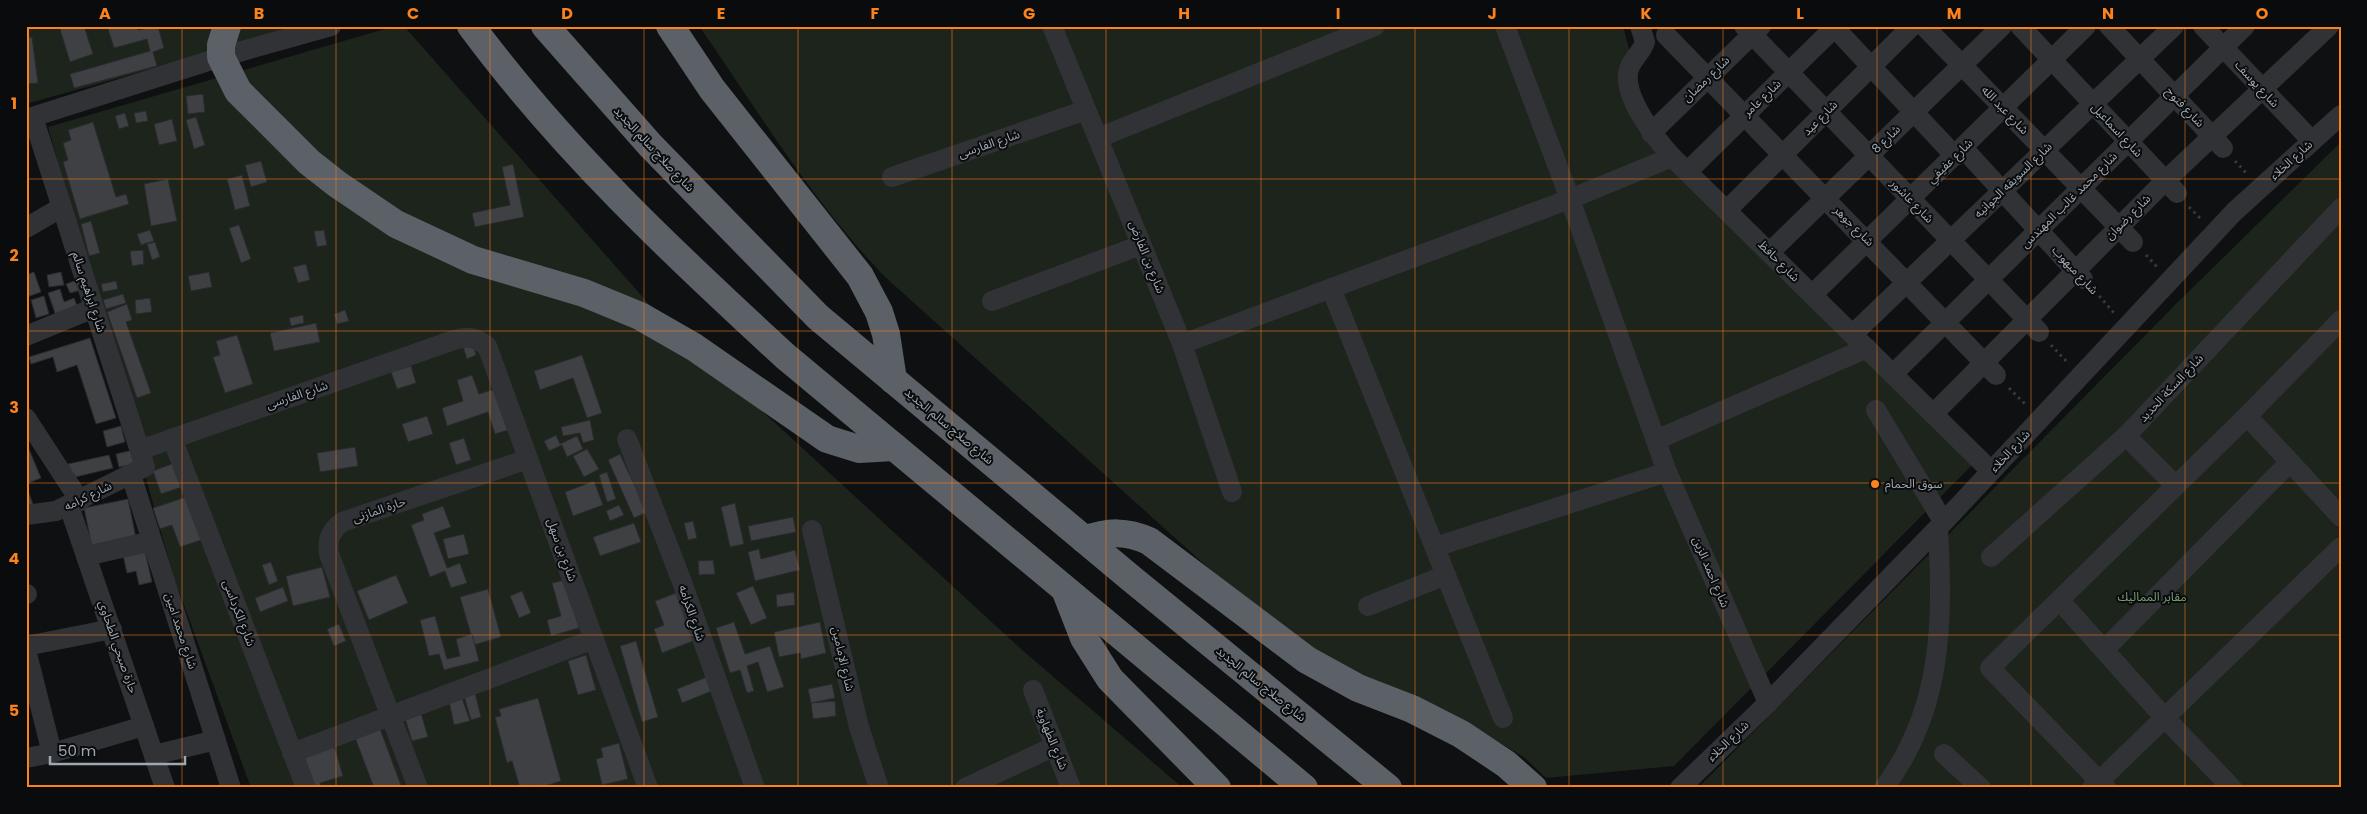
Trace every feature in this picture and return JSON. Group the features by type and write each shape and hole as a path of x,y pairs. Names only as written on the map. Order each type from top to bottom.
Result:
{"highway":[{"path":"227,26 221,45 221,57 238,91 285,139 337,184 396,224 473,260 584,293 640,316 694,347 827,440 859,449 894,447"},
{"path":"471,26 507,74 600,177 704,282 785,356 1304,788"},
{"name":"شارع صلاح سالم الجديد","path":"545,26 650,145 818,317 1133,580 1388,788"},
{"path":"670,26 712,88 860,276 879,312 886,334 893,380"},
{"path":"1085,540 1117,532 1139,536 1150,541 1307,660 1358,688 1412,709 1462,734 1506,764 1533,788"},
{"path":"1066,591 1084,638 1110,679 1217,788"}],"street":[{"path":"30,118 221,57 331,26"},
{"name":"شارع بن الفارض","path":"1052,26 1182,344 1232,492"},
{"path":"1098,138 1375,26"},
{"name":"شارع احمد الزين","path":"1504,26 1570,199 1667,472 1768,703"},
{"path":"1629,69 1644,46 1640,26"},
{"name":"شارع عيد","path":"1728,210 1912,26"},
{"name":"شارع عبد الله","path":"1924,26 2133,242"},
{"name":"شارع 8","path":"1770,252 2002,26"},
{"name":"شارع اسماعيل","path":"2020,26 2171,187"},
{"name":"شارع عفيفي","path":"1813,294 2086,26"},
{"name":"شارع فتوح","path":"2109,26 2217,142"},
{"name":"شارع السويقه الجوانيه","path":"1656,440 1860,341 1908,282 2174,26"},
{"name":"شارع يوسف","path":"2202,26 2312,141"},
{"name":"شارع محمد غالب المهندس","path":"1893,374 2244,26"},
{"name":"شارع رضوان","path":"1933,414 1990,368 2079,275 2118,227 2171,187 2217,142 2262,89 2329,26"},
{"name":"شارع ميهوب","path":"1834,27 1914,112 2002,191 2079,275"},
{"name":"شارع عامر","path":"1688,170 1834,27"},
{"name":"شارع عاشور","path":"1752,29 1788,72 2032,325"},
{"name":"شارع رمضان","path":"1651,133 1708,78 1752,29"},
{"path":"1629,69 1671,31"},
{"name":"شارع جوهر","path":"1671,31 1708,78 1868,240 1990,368"},
{"name":"شارع حافظ","path":"1629,69 1632,96 1651,133 1672,157 1688,170 1991,471"},
{"name":"شارع الفارسى","path":"892,177 1086,110"},
{"name":"شارع الخلاء","path":"1680,788 1768,703 1991,471 2214,234 2260,188 2341,115"},
{"name":"شارع ابراهيم سالم","path":"30,118 62,207 94,308 139,464"},
{"path":"1182,344 1570,199 1672,157"},
{"path":"26,228 62,207"},
{"name":"شارع السكة الحديد","path":"1991,557 2126,436 2341,208"},
{"path":"992,301 1142,245"},
{"path":"1331,288 1503,718"},
{"path":"26,336 94,308"},
{"path":"2341,320 2247,416 1990,668 2099,785 2164,717 2341,547"},
{"name":"شارع بن سهل","path":"454,340 466,336 477,338 487,346 648,788"},
{"name":"شارع الفارسى","path":"139,464 172,438 454,340"},
{"path":"1876,410 1940,524 1940,600 1933,682 1920,726 1901,763 1884,788"},
{"path":"2247,416 2341,517"},
{"name":"حارة صبحي الطحاوي","path":"26,418 75,503 86,556 165,788"},
{"path":"2126,436 2176,486"},
{"name":"شارع الكرداسى","path":"172,438 306,788"},
{"name":"شارع الكرامه","path":"627,438 682,582 755,788"},
{"name":"حارة المازنى","path":"418,788 329,554 328,542 332,530 342,522 528,459"},
{"path":"2104,650 2290,462"},
{"name":"شارع كرامه","path":"26,515 56,511 75,503 139,464"},
{"name":"شارع محمد امين","path":"139,464 152,541 231,788"},
{"path":"1435,547 1667,472"},
{"name":"شارع الإمامين","path":"812,530 859,727 879,788"},
{"path":"86,556 152,541"},
{"path":"1368,606 1446,575"},
{"path":"2060,601 2164,717 2232,788"},
{"path":"26,646 112,629"},
{"path":"292,753 389,714 594,639"},
{"path":"26,650 52,753"},
{"name":"شارع الطهاوية","path":"1033,690 1071,788"},
{"path":"26,758 52,753 144,726"},
{"path":"154,755 216,740"},
{"path":"965,788 1055,746"},
{"path":"1944,754 1982,788"}],"path":[{"path":"2217,142 2260,188"},
{"path":"2171,187 2214,234"},
{"path":"2133,242 2170,280"},
{"name":"شارع ميهوب","path":"2079,275 2127,326"},
{"path":"2032,325 2081,376"},
{"path":"1990,368 2040,419"}],"green space":[{"path":"26,26 305,26 26,104"},
{"path":"395,26 404,26 662,319 1021,649 1183,788 251,788 173,575 48,127"},
{"path":"699,26 1623,26 1656,155 1973,464 1674,766 1546,778 1525,758 1461,719 1333,665 1244,600 884,276 809,186"},
{"name":"مقابر المماليك","path":"2341,142 2341,788 1698,788 2177,303"}],"building":[{"path":"59,26 84,26 93,54 70,62"},
{"path":"107,26 137,26 138,30 158,26 164,48 153,52 157,66 74,88 70,74 150,51 147,39 114,48"},
{"path":"32,37 38,83 26,84 26,38"},
{"path":"203,94 205,112 188,114 186,96"},
{"path":"146,111 148,121 136,123 134,113"},
{"path":"125,113 129,126 119,129 115,116"},
{"path":"196,117 205,145 194,149 186,120"},
{"path":"172,119 177,141 159,145 154,124"},
{"path":"93,122 116,197 126,194 129,204 80,219 63,162 68,160 63,143 71,140 68,130"},
{"path":"261,161 267,182 251,187 245,165"},
{"path":"513,164 524,217 475,227 472,213 510,205 502,167"},
{"path":"242,175 250,206 235,210 227,179"},
{"path":"168,179 177,221 151,226 144,184"},
{"path":"91,221 100,253 89,256 81,224"},
{"path":"239,225 251,259 241,263 229,228"},
{"path":"150,230 154,241 141,245 137,234"},
{"path":"324,230 327,245 317,247 314,231"},
{"path":"155,242 160,257 152,260 147,244"},
{"path":"143,250 144,264 132,266 130,251"},
{"path":"306,264 310,280 298,283 293,267"},
{"path":"34,272 41,292 27,297 26,275"},
{"path":"61,272 64,285 49,287 47,275"},
{"path":"209,272 212,287 191,291 188,276"},
{"path":"77,280 81,290 70,293 66,284"},
{"path":"116,281 118,289 103,292 101,284"},
{"path":"60,289 64,302 74,298 78,308 56,316 48,293"},
{"path":"123,294 126,303 106,309 103,300"},
{"path":"44,296 49,314 36,318 31,300"},
{"path":"150,298 152,312 136,314 135,300"},
{"path":"127,304 132,320 126,322 151,393 137,398 107,312"},
{"path":"345,310 349,321 337,324 334,314"},
{"path":"303,315 304,323 291,326 289,318"},
{"path":"316,323 320,342 274,351 270,333"},
{"path":"237,335 253,384 225,393 213,357 220,355 216,341"},
{"path":"90,338 116,418 96,424 77,365 57,372 53,357 31,364 29,357"},
{"path":"473,344 476,355 467,359 463,347"},
{"path":"582,355 602,413 587,418 573,378 540,390 534,371"},
{"path":"411,366 416,383 397,389 391,372"},
{"path":"472,375 479,394 495,389 508,430 495,434 488,412 447,426 442,408 463,401 457,380"},
{"path":"427,416 433,434 408,442 402,424"},
{"path":"590,420 594,440 583,443 580,433 563,436 561,427"},
{"path":"121,426 125,442 107,447 103,431"},
{"path":"556,435 560,444 577,436 583,449 567,457 562,445 549,451 544,441"},
{"path":"464,438 471,460 456,465 449,443"},
{"path":"26,442 41,478 26,484"},
{"path":"355,447 358,466 320,472 317,453"},
{"path":"138,449 141,463 119,467 116,454"},
{"path":"587,449 599,469 584,477 573,456"},
{"path":"620,454 647,512 634,518 608,460"},
{"path":"109,455 113,468 71,478 68,464"},
{"path":"177,462 185,486 161,494 153,471"},
{"path":"607,472 616,499 607,502 599,475"},
{"path":"594,481 603,505 573,516 565,492"},
{"path":"26,486 33,504 26,506"},
{"path":"189,496 204,539 180,547 172,525 160,529 153,508"},
{"path":"128,499 137,543 93,552 84,508"},
{"path":"735,503 744,544 730,547 721,507"},
{"path":"619,505 624,515 610,521 606,511"},
{"path":"443,506 451,527 434,533 447,568 460,563 467,583 451,588 445,571 430,577 411,525 424,520 422,514"},
{"path":"793,517 796,532 751,541 748,526"},
{"path":"693,521 697,538 688,540 684,523"},
{"path":"634,523 641,542 600,556 593,537"},
{"path":"464,534 469,554 448,559 443,539"},
{"path":"759,549 761,559 795,550 800,570 755,581 748,552"},
{"path":"145,551 152,582 139,585 136,571 127,573 123,555"},
{"path":"713,560 715,574 699,575 698,561"},
{"path":"271,562 278,581 269,585 262,565"},
{"path":"322,567 330,597 293,606 286,576"},
{"path":"396,575 408,603 369,620 357,591"},
{"path":"565,580 579,628 551,636 547,620 561,616 552,583"},
{"path":"753,586 767,618 751,625 736,593"},
{"path":"283,587 288,601 260,612 255,598"},
{"path":"488,589 501,637 474,645 460,597"},
{"path":"522,591 531,613 519,618 510,596"},
{"path":"794,592 795,605 777,607 776,595"},
{"path":"676,593 693,641 662,653 654,629 664,625 655,601"},
{"path":"435,616 447,659 460,656 456,639 472,634 479,661 444,670 439,654 429,656 420,620"},
{"path":"734,622 745,654 770,646 784,687 767,692 758,662 747,666 754,691 747,693 740,670 730,673 716,628"},
{"path":"820,622 826,653 801,659 800,653 779,657 774,632"},
{"path":"339,624 346,641 334,646 327,629"},
{"path":"636,641 658,717 642,722 620,646"},
{"path":"586,655 596,690 578,695 568,661"},
{"path":"707,677 712,691 682,703 677,689"},
{"path":"832,684 835,698 811,703 808,689"},
{"path":"475,693 481,717 471,720 464,696"},
{"path":"462,698 470,721 454,725 449,701"},
{"path":"538,698 561,781 539,788 530,788 530,785 520,788 512,761 507,763 495,717 501,716 499,709"},
{"path":"835,701 836,716 813,719 811,703"},
{"path":"421,713 428,737 412,741 405,718"},
{"path":"379,726 402,788 374,788 354,735"},
{"path":"619,743 628,779 602,785 596,759 603,757 601,748"},
{"path":"334,745 343,776 320,783 321,788 310,788 301,754"}],"place":[{"name":"سوق الحمام","path":"1875,484"}]}
